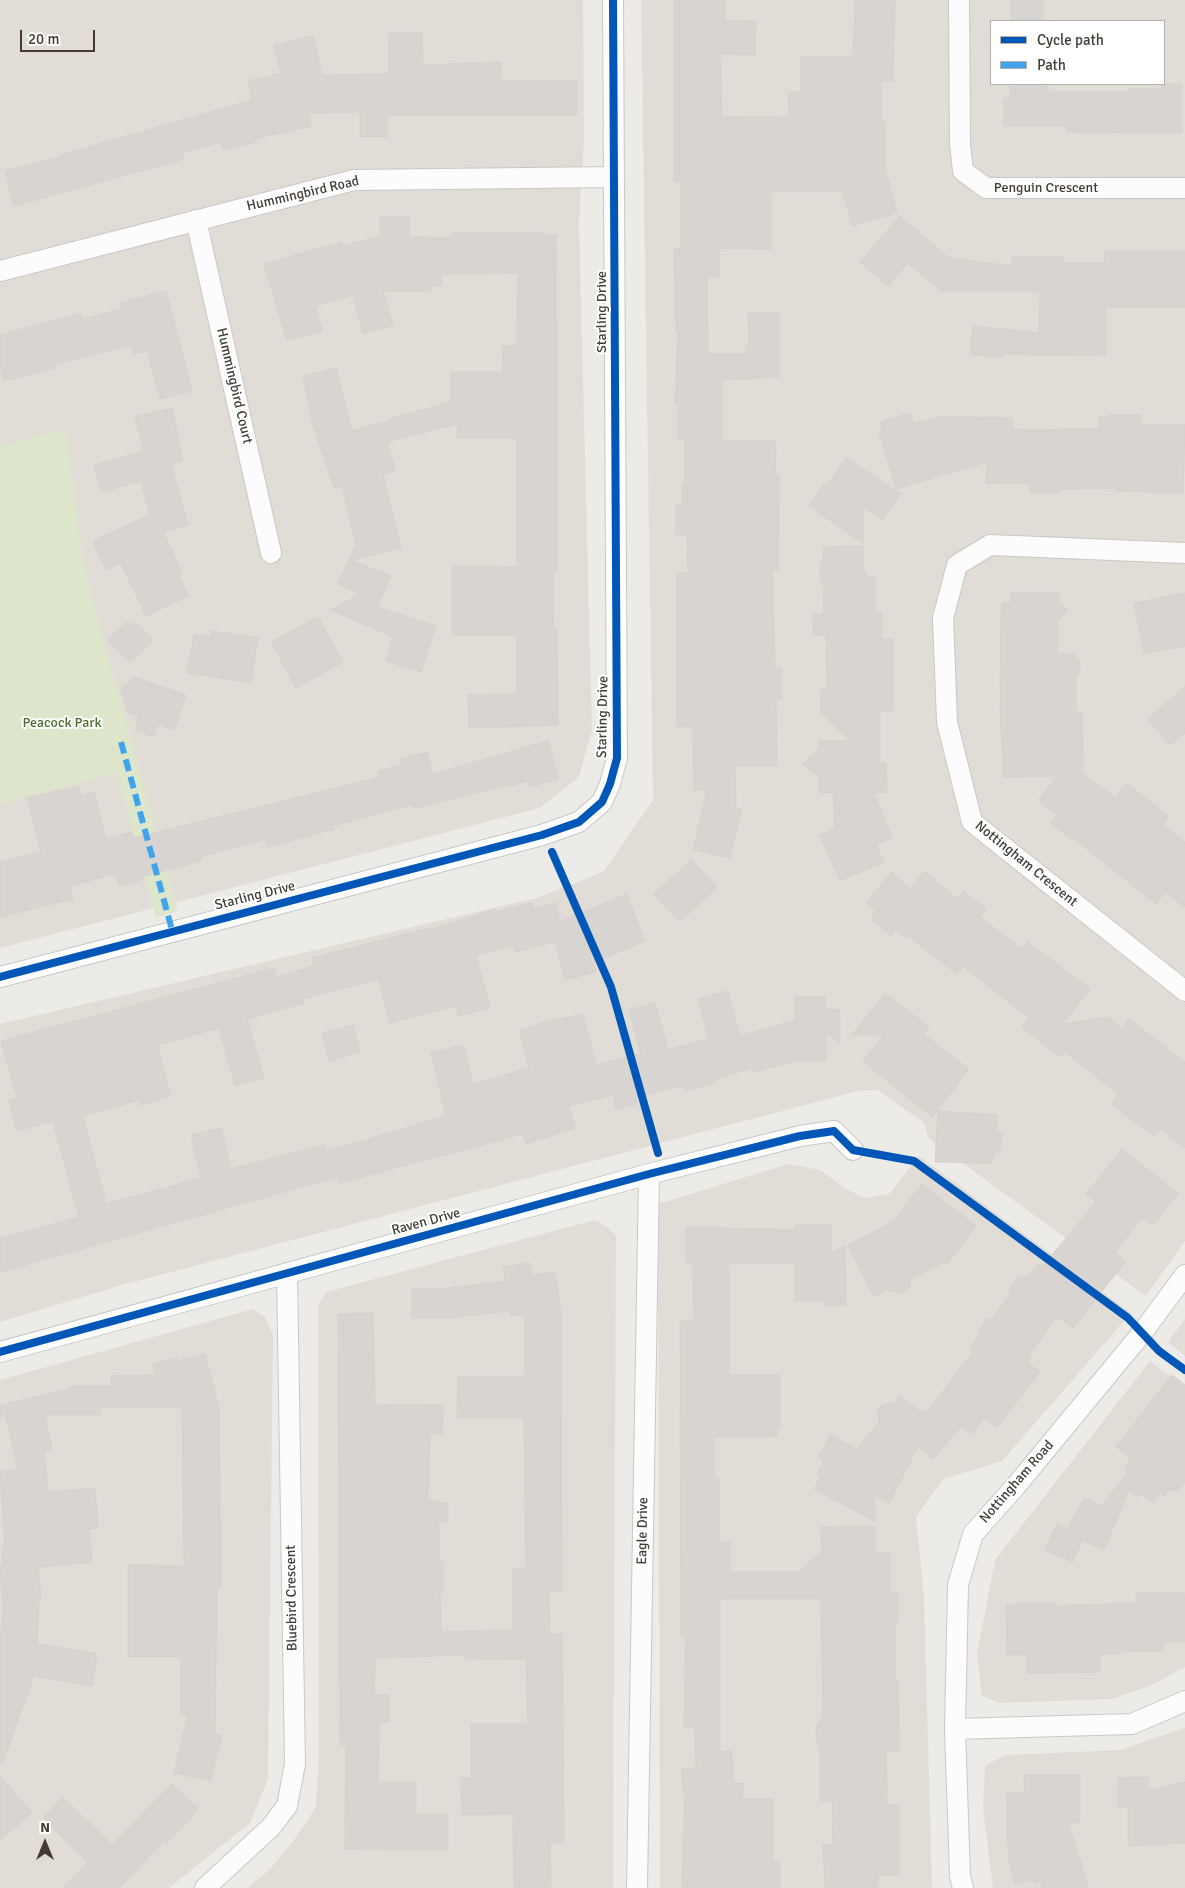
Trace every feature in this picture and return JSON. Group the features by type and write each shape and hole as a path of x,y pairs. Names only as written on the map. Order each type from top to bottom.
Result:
{"street":[{"name":"Starling Drive","path":"0,977 542,835 579,822 602,802 610,784 617,758 612,0"},
{"name":"Penguin Crescent","path":"959,0 960,144 963,171 986,188 1185,188"},
{"name":"Hummingbird Road","path":"0,271 354,180 614,177"},
{"name":"Hummingbird Court","path":"196,220 271,553"},
{"name":"Nottingham Crescent","path":"1185,552 990,545 956,565 943,618 947,722 972,822 1185,991"},
{"name":"Raven Drive","path":"0,1352 649,1174 800,1136 834,1131 853,1150"},
{"name":"Eagle Drive","path":"637,1888 649,1174"},
{"name":"Bluebird Crescent","path":"205,1888 271,1827 287,1806 295,1764 287,1273"},
{"name":"Nottingham Road","path":"963,1888 960,1876 955,1729 958,1585 973,1534 1015,1487 1142,1333 1185,1275"},
{"path":"955,1729 1132,1724 1185,1701"}],"shaded area":[{"path":"0,0 583,0 584,139 579,224 592,730 579,777 540,808 0,948"},
{"path":"641,0 1185,0 1185,1241 1146,1296 929,1139 924,1123 878,1090 858,1091 122,1285 0,1322 0,1024 536,898 603,872 653,800"},
{"path":"919,1156 1131,1313 1002,1461 943,1479 916,1517 924,1596 932,1888 660,1888 658,1204 788,1164 820,1170 848,1190 866,1198 889,1194"},
{"path":"595,1220 606,1226 616,1236 613,1888 248,1888 270,1869 294,1840 316,1807 319,1754 318,1305 326,1292"},
{"path":"253,1309 266,1318 273,1336 268,1779 250,1823 169,1888 0,1888 0,1380"},
{"path":"1185,1319 1185,1356 1168,1342"},
{"path":"1150,1361 1185,1387 1185,1667 1154,1684 1112,1699 1000,1703 982,1696 977,1654 995,1560"},
{"path":"1185,1728 1185,1888 993,1888 983,1809 985,1766 1005,1755 1120,1750"}],"green space":[{"name":"Peacock Park","path":"65,429 85,573 178,911 156,918 117,773 0,804 0,447"}],"building":[{"path":"674,0 725,0 725,20 756,21 755,55 720,54 722,117 789,116 788,92 801,92 801,57 853,56 855,0 895,0 893,81 881,81 881,122 885,122 885,169 897,213 852,226 843,192 771,192 771,249 719,248 719,277 707,277 708,354 746,354 746,346 749,346 748,313 779,312 779,377 722,380 722,441 776,441 775,475 779,475 778,570 772,570 775,668 782,668 782,699 776,699 777,766 735,766 736,808 742,809 730,858 693,850 707,790 694,790 693,727 677,727 677,573 688,573 687,535 676,535 676,505 682,505 682,483 685,483 685,439 678,439 678,405 675,405 678,333 676,333 674,248 681,248 681,182 674,182"},
{"path":"1011,0 1043,0 1043,20 1011,20"},
{"path":"389,32 422,32 423,65 501,62 501,80 577,81 577,115 387,115 387,137 360,137 360,112 308,113 311,126 254,139 255,142 223,150 221,142 182,153 184,159 14,206 5,171 60,157 60,155 252,100 248,81 281,73 274,45 313,36 322,75 389,74"},
{"path":"1165,84 1182,84 1182,133 1067,132 1067,126 1004,126 1004,98 1010,98 1010,85 1048,85 1048,92 1130,92 1130,89 1162,89 1162,85"},
{"path":"380,216 409,216 409,237 452,238 452,233 544,232 544,235 556,235 557,571 553,571 553,610 554,629 557,629 558,725 469,728 468,695 517,694 517,635 452,635 452,566 517,567 517,438 457,438 457,424 387,442 395,471 383,474 401,548 351,560 391,576 377,607 436,626 421,672 386,661 393,637 331,610 360,594 338,584 356,544 342,485 334,488 313,426 303,376 336,368 352,431 392,420 391,418 451,402 451,372 503,372 502,346 517,346 518,273 442,274 441,286 431,286 431,291 383,291 393,325 363,334 353,295 315,306 322,331 287,341 264,264 341,242 342,246 380,236"},
{"path":"900,216 949,258 1012,266 1012,256 1063,257 1063,263 1104,263 1104,251 1185,251 1185,307 1106,307 1106,356 1003,354 1003,358 970,354 973,326 1039,333 1040,292 942,292 908,263 888,286 860,262"},
{"path":"166,291 192,391 160,399 147,351 134,354 131,345 54,364 55,368 4,381 0,366 0,335 81,313 82,319 122,309 120,303"},
{"path":"172,408 183,461 171,464 188,525 163,532 182,572 178,574 188,596 146,616 121,563 106,570 93,541 150,515 141,481 102,492 94,465 144,451 135,417"},
{"path":"910,413 914,424 941,416 1013,418 1013,430 1099,429 1099,417 1108,417 1108,415 1141,415 1141,424 1185,424 1183,493 1115,491 1115,488 1060,489 1060,493 1030,493 1030,484 986,483 987,462 896,489 879,432 883,431 880,422"},
{"path":"846,458 900,494 882,520 863,507 863,543 809,506 824,483 827,485"},
{"path":"863,546 863,571 866,571 867,577 875,577 875,613 882,613 882,639 893,639 893,711 880,711 880,763 886,763 887,792 874,793 892,838 876,844 884,863 840,880 820,835 835,829 833,793 820,793 819,777 802,765 819,749 819,741 850,741 821,712 821,688 827,688 826,635 814,635 813,614 823,614 824,585 820,581 820,563 823,560 823,547"},
{"path":"1011,592 1059,592 1059,601 1068,611 1058,620 1058,654 1073,654 1080,661 1080,672 1076,675 1076,712 1082,712 1083,773 1115,798 1127,783 1169,817 1163,825 1185,842 1185,907 1165,892 1156,904 1050,822 1056,815 1038,800 1057,776 1004,777 1000,712 1001,610 1002,603 1011,603"},
{"path":"1185,593 1185,646 1144,654 1134,603"},
{"path":"318,617 343,662 296,688 271,642"},
{"path":"126,623 138,625 153,640 130,663 107,640"},
{"path":"212,631 258,638 251,683 187,673 194,634 211,637"},
{"path":"134,677 186,695 174,730 158,724 154,737 135,730 139,717 127,712 121,689"},
{"path":"1185,686 1185,733 1170,745 1148,719"},
{"path":"548,741 558,779 529,787 528,781 506,787 506,785 414,808 413,804 333,826 334,829 268,847 265,839 200,857 201,861 143,876 144,879 119,886 115,874 70,886 73,899 0,917 0,862 41,852 27,798 79,786 82,796 94,792 106,839 131,832 133,838 380,777 378,771 402,765 400,759 427,752 433,774"},
{"path":"691,860 717,887 680,922 654,894"},
{"path":"925,871 957,899 963,891 986,909 980,917 1019,947 1023,948 1028,942 1090,989 1063,1024 1108,1017 1122,1029 1129,1019 1185,1062 1185,1148 1160,1129 1154,1136 1111,1104 1119,1094 1065,1052 1061,1056 1055,1053 1022,1027 1029,1018 963,966 957,974 908,936 906,938 896,930 891,936 871,918 876,911 866,902 892,872 910,889"},
{"path":"626,894 645,941 593,963 596,972 565,980 555,942 515,952 513,945 476,955 490,1008 458,1016 456,1006 390,1023 378,979 303,999 304,1003 247,1019 264,1078 235,1086 219,1028 157,1045 171,1096 140,1105 139,1100 83,1116 106,1204 201,1178 191,1135 221,1128 231,1169 325,1145 327,1151 446,1116 431,1053 463,1045 473,1084 529,1068 519,1030 553,1020 583,1014 596,1065 641,1054 629,1010 655,1003 668,1050 709,1039 698,999 728,991 740,1036 795,1020 795,997 825,997 825,1009 840,1009 840,1043 826,1032 826,1061 797,1061 754,1072 753,1068 714,1079 715,1083 685,1091 684,1085 636,1098 637,1104 616,1109 613,1095 569,1106 575,1128 526,1144 523,1134 339,1183 337,1177 0,1272 0,1238 79,1217 53,1121 17,1131 9,1100 17,1098 1,1041 274,968 276,977 314,966 312,958 429,928 429,930 496,909 496,912 532,903 533,909 555,903 560,922"},
{"path":"885,993 929,1027 923,1034 969,1069 932,1117 863,1061 883,1036 851,1036"},
{"path":"353,1025 360,1052 329,1061 322,1033"},
{"path":"938,1111 997,1115 996,1129 1002,1135 1000,1149 993,1155 992,1163 935,1162"},
{"path":"1122,1149 1178,1193 1153,1225 1142,1217 1115,1252 1126,1261 1073,1328 1059,1317 1052,1323 1028,1356 1031,1358 1028,1363 1040,1372 997,1427 984,1418 971,1434 961,1426 933,1459 918,1447 889,1503 875,1495 875,1521 814,1489 821,1476 817,1474 824,1460 819,1457 830,1435 857,1449 879,1422 877,1411 883,1404 895,1403 900,1396 920,1412 922,1410 926,1413 973,1352 969,1349 980,1335 977,1333 988,1318 991,1320 1011,1294 1009,1288 1017,1278 1029,1276 1038,1264 1042,1267 1096,1202 1086,1194"},
{"path":"922,1184 976,1226 947,1265 944,1262 911,1279 909,1288 901,1293 888,1290 874,1297 848,1245 893,1222"},
{"path":"795,1225 831,1225 831,1253 845,1246 846,1306 825,1306 825,1301 795,1301 795,1264 729,1264 729,1375 780,1375 780,1429 777,1429 777,1436 714,1437 714,1478 719,1478 719,1542 730,1542 730,1572 799,1572 822,1551 821,1527 875,1526 875,1553 890,1553 890,1592 898,1592 898,1622 895,1622 895,1680 898,1680 899,1752 886,1752 887,1805 899,1805 899,1875 878,1875 878,1888 825,1888 823,1845 833,1845 832,1801 820,1801 820,1746 816,1742 816,1726 823,1716 821,1599 720,1599 720,1752 732,1751 733,1783 743,1783 743,1799 773,1799 773,1862 780,1862 780,1888 682,1888 685,1794 683,1794 682,1769 696,1768 695,1728 684,1728 686,1637 681,1637 680,1320 694,1320 693,1262 686,1262 686,1227 795,1230"},
{"path":"530,1263 532,1275 555,1272 561,1313 562,1592 549,1592 550,1635 562,1634 564,1842 550,1843 551,1888 514,1888 513,1814 462,1815 461,1778 471,1778 471,1724 528,1724 526,1659 465,1660 465,1655 375,1658 374,1695 389,1695 389,1722 379,1722 378,1782 416,1782 416,1814 448,1814 448,1850 345,1849 346,1745 340,1745 338,1314 373,1313 375,1404 443,1405 442,1434 430,1434 428,1500 439,1500 439,1503 448,1503 448,1522 439,1522 439,1562 443,1562 443,1592 440,1592 441,1632 513,1630 513,1568 526,1568 524,1418 457,1418 458,1376 525,1376 525,1314 510,1316 509,1311 448,1318 412,1318 412,1288 451,1288 505,1281 503,1267"},
{"path":"205,1354 219,1408 221,1587 217,1587 215,1734 222,1736 210,1781 174,1773 188,1715 181,1715 181,1657 128,1657 128,1565 184,1566 182,1407 100,1408 100,1415 45,1415 52,1449 44,1451 48,1492 95,1488 98,1528 89,1529 92,1562 38,1567 41,1599 39,1599 37,1644 97,1654 92,1686 34,1676 2,1764 0,1763 0,1631 2,1631 3,1609 0,1566 3,1565 2,1547 5,1546 0,1471 18,1470 6,1416 0,1416 0,1405 69,1389 69,1386 111,1386 111,1376 156,1375 153,1364 177,1358 178,1361"},
{"path":"1172,1375 1185,1385 1185,1482 1179,1489 1167,1491 1164,1496 1160,1493 1153,1502 1141,1493 1138,1497 1129,1490 1104,1550 1082,1540 1073,1562 1045,1550 1057,1524 1068,1529 1084,1498 1102,1506 1128,1472 1124,1468 1131,1458 1116,1447"},
{"path":"1136,1593 1185,1593 1185,1642 1164,1642 1164,1651 1121,1651 1121,1654 1100,1654 1100,1672 1027,1673 1027,1655 1007,1655 1006,1605 1015,1605 1015,1603 1056,1603 1056,1606 1136,1603"},
{"path":"1024,1775 1080,1775 1080,1823 1068,1823 1089,1888 1042,1888 1041,1881 1035,1883 1034,1879 1015,1884 1008,1856 1010,1856 1007,1842 1007,1793 1025,1793"},
{"path":"0,1776 32,1813 0,1840"},
{"path":"1148,1777 1148,1790 1185,1782 1185,1843 1128,1846 1128,1807 1118,1807 1118,1778"},
{"path":"172,1784 199,1809 167,1843 165,1840 119,1888 62,1888 88,1862 43,1818 63,1797 112,1845"}],"marked path":[{"path":"121,742 172,930"}],"cycle path":[{"path":"0,977 542,835 579,822 602,802 610,784 617,758 613,0"},
{"path":"552,852 611,987 658,1153"},
{"path":"0,1352 649,1174 800,1136 834,1131 853,1150 914,1161 1128,1318 1159,1351 1185,1370"}]}
